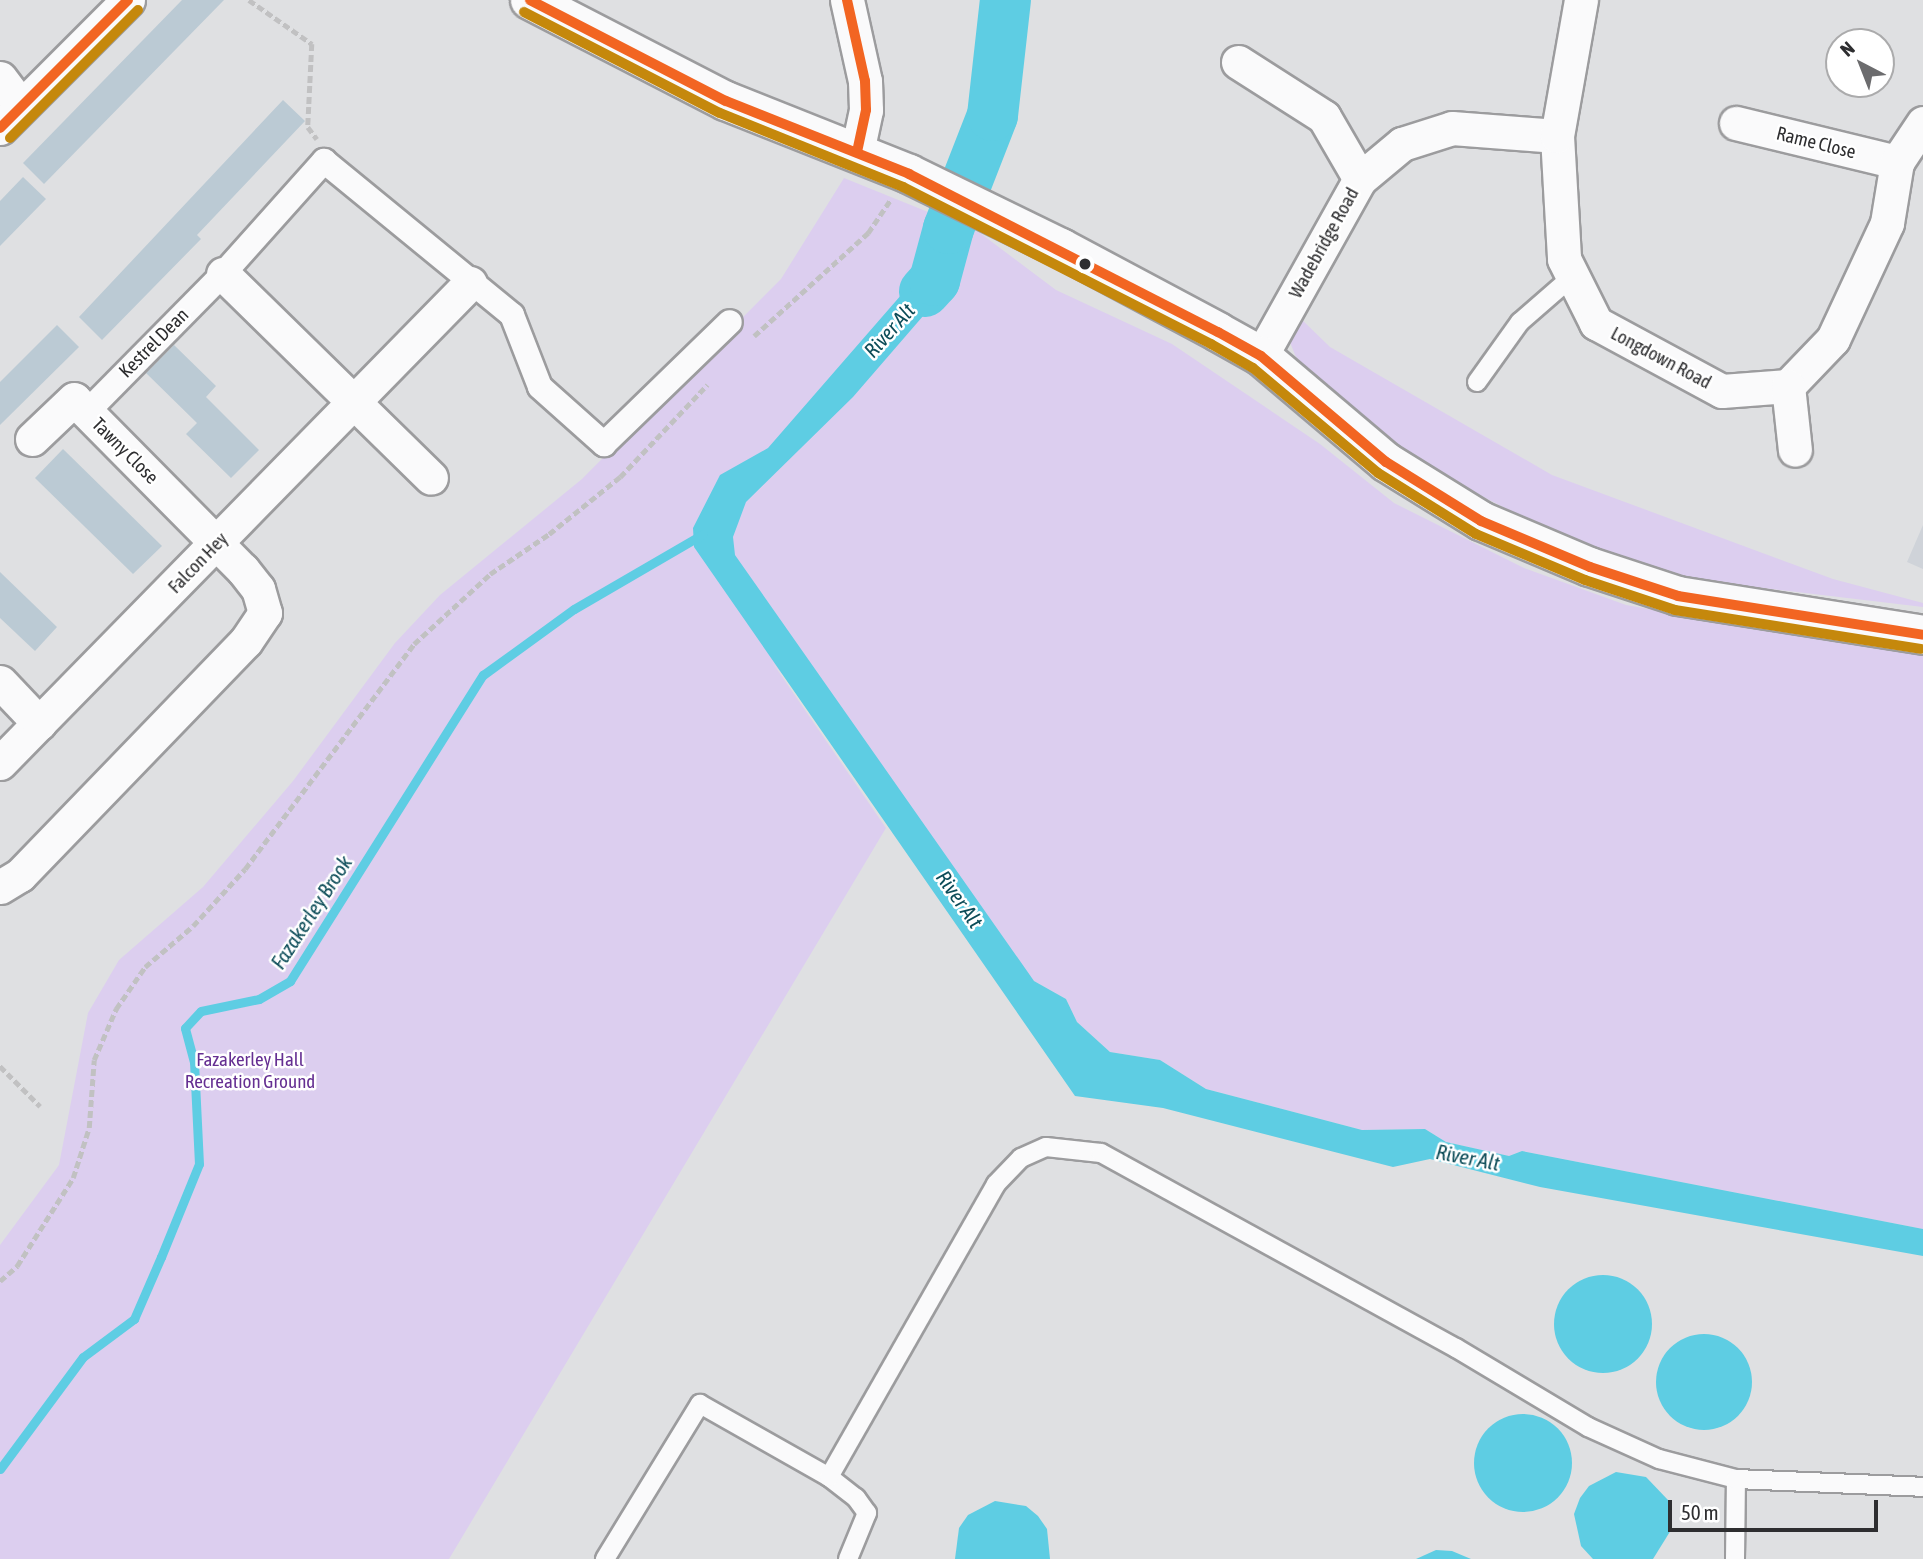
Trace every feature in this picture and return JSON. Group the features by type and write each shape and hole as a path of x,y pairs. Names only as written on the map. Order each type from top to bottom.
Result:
{"street":[{"path":"10,117 128,0"},
{"path":"530,0 726,101 909,174 1061,247 1261,356 1386,462 1481,521 1578,562 1678,596 1923,635"},
{"path":"846,0 865,81 866,110 857,152"},
{"path":"1557,136 1581,0"},
{"path":"1238,62 1324,117 1360,179"},
{"path":"0,78 10,117"},
{"name":"Rame Close","path":"1736,123 1897,162"},
{"path":"1795,450 1788,386 1833,339 1887,223 1897,162 1923,123"},
{"name":"Wadebridge Road","path":"1261,356 1360,179 1402,144 1452,128 1557,136"},
{"name":"Longdown Road","path":"1557,136 1564,259 1596,323 1652,357 1722,391 1788,386"},
{"path":"324,161 512,315 540,387 604,443 730,322"},
{"name":"Kestrel Dean","path":"86,413 223,274 324,161"},
{"path":"223,274 431,478"},
{"name":"Falcon Hey","path":"0,763 218,544 470,283"},
{"name":"Tawny Close","path":"0,887 20,875 237,651 265,613 258,589 218,544 74,399 32,439"},
{"path":"0,682 39,723"}],"lane":[{"path":"1477,382 1520,321 1573,276"},
{"path":"829,1477 996,1184 1021,1158 1046,1147 1101,1153 1456,1348 1588,1427 1659,1459 1736,1479 1923,1488"},
{"path":"606,1559 700,1404 829,1477 856,1498 867,1513 848,1559"},
{"path":"1735,1559 1736,1479"}],"path":[{"path":"249,0 312,44 308,127 323,146 324,161"},
{"path":"750,341 868,233 909,174"},
{"path":"0,1281 17,1266 73,1178 89,1128 94,1060 116,1009 145,967 193,926 245,869 414,644 490,574 550,534 620,477 715,377"},
{"path":"0,1066 40,1106"}],"shaded area":[{"path":"1923,525 1923,569 1907,562"}],"green space":[{"name":"Fazakerley Hall Recreation Ground","path":"844,178 980,233 1056,290 1172,344 1320,444 1394,503 1524,568 1626,605 1923,656 1923,1229 1522,1151 1509,1156 1446,1142 1425,1129 1362,1130 1206,1089 1160,1060 1110,1052 1077,1022 1066,999 1034,981 772,662 886,828 449,1559 0,1559 0,1245 59,1165 88,1013 119,960 203,887 293,781 395,643 440,595 582,479 781,279"},
{"path":"1295,313 1330,347 1552,475 1833,579 1923,603 1923,607 1645,574 1544,528 1431,470 1317,384 1295,355 1288,337"}],"water":[{"path":"938,224 963,234 949,286 853,397 746,502 733,537 735,555 1034,981 1066,999 1077,1022 1110,1052 1160,1060 1206,1089 1362,1130 1425,1129 1446,1142 1509,1156 1522,1151 1923,1229 1923,1256 1540,1187 1430,1159 1393,1167 1163,1108 1075,1096 694,547 693,528 720,475 768,448 922,271"},
{"path":"1603,1275 1622,1279 1637,1290 1648,1305 1652,1324 1648,1343 1637,1358 1622,1369 1603,1373 1584,1369 1569,1358 1558,1343 1554,1324 1558,1305 1569,1290 1584,1279"},
{"path":"1695,1334 1713,1334 1731,1342 1744,1355 1752,1373 1749,1401 1731,1422 1713,1430 1695,1430 1677,1422 1664,1409 1656,1391 1656,1373 1664,1355 1677,1342"},
{"path":"1523,1414 1542,1418 1557,1429 1568,1444 1572,1463 1568,1482 1557,1497 1542,1508 1523,1512 1504,1508 1489,1497 1478,1482 1474,1463 1478,1444 1489,1429 1504,1418"},
{"path":"1616,1472 1646,1477 1668,1500 1671,1530 1653,1559 1593,1559 1581,1546 1574,1514 1580,1498 1589,1486"},
{"path":"995,1501 1026,1506 1038,1516 1047,1529 1050,1559 955,1559 959,1528 968,1515"},
{"path":"1436,1550 1452,1551 1471,1559 1416,1559"}],"building":[{"path":"182,0 224,0 44,184 23,163"},
{"path":"283,100 305,121 197,235 201,239 102,340 79,317"},
{"path":"23,177 46,199 0,246 0,201"},
{"path":"57,325 79,347 0,425 0,382"},
{"path":"174,345 216,386 206,397 259,450 231,478 186,434 197,423 146,373"},
{"path":"63,449 162,546 133,574 35,478"},
{"path":"0,572 57,627 35,651 0,618"}],"waterway":[{"name":"River Alt","path":"924,291 934,280 948,228 992,115 1005,0"},
{"name":"Fazakerley Brook","path":"0,1469 83,1357 134,1319 161,1257 199,1164 194,1062 185,1028 201,1011 259,999 290,981 483,675 574,609 703,534"}],"transit line":[{"path":"0,128 128,0"},
{"path":"530,0 726,101 909,174 1218,332 1261,356 1386,462 1481,521 1590,567 1678,596 1923,635"},
{"path":"847,0 865,81 866,110 857,152"},
{"path":"10,138 138,10"},
{"path":"524,12 720,113 903,187 1211,344 1253,368 1378,473 1476,534 1585,580 1675,610 1921,649"}]}
